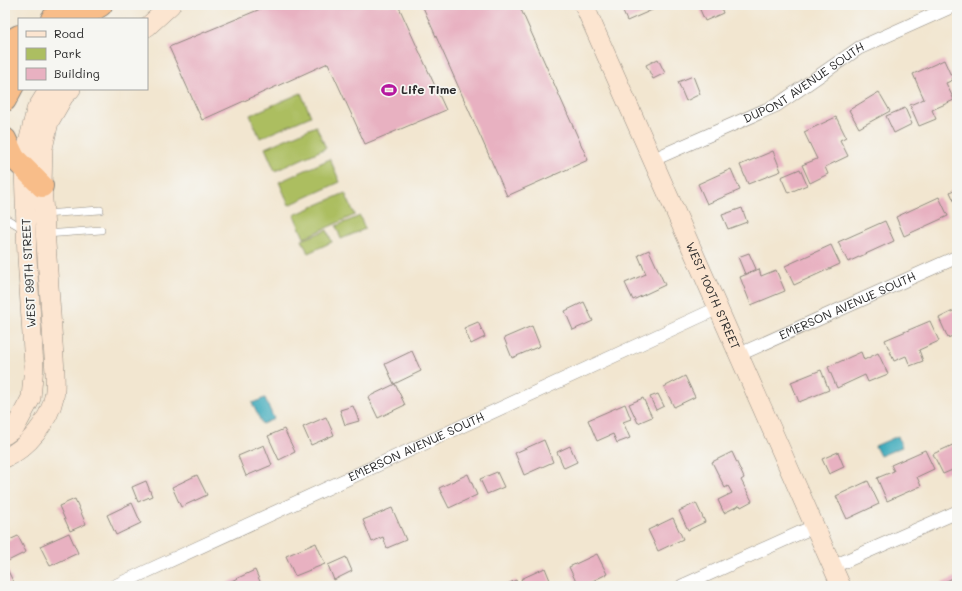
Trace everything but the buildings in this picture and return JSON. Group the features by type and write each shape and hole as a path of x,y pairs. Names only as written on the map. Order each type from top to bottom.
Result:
{"highway":[{"path":"57,18 86,12"},
{"path":"5,44 18,37"},
{"path":"5,63 18,56"},
{"path":"5,100 18,76"},
{"path":"5,139 14,158 42,186"}],"street":[{"path":"140,18 166,5"},
{"path":"148,26 171,5"},
{"name":"WEST 100TH STREET","path":"584,5 841,586"},
{"name":"DUPONT AVENUE SOUTH","path":"652,160 777,104 859,48 955,5"},
{"path":"35,148 36,110 49,90"},
{"path":"35,148 64,96 70,90"},
{"name":"WEST 99TH STREET","path":"5,458 29,442 45,419 54,396 55,372 34,225 24,169 35,148"},
{"name":"WEST 99TH STREET","path":"5,436 15,428 31,398 34,366 34,225 42,186 35,148"},
{"name":"EMERSON AVENUE SOUTH","path":"738,355 957,257"},
{"name":"EMERSON AVENUE SOUTH","path":"116,586 718,308"},
{"path":"832,567 957,512"},
{"path":"682,586 815,526"}],"lane":[{"path":"34,225 100,210"},
{"path":"5,218 34,225 101,230"}],"green space":[{"path":"301,93 311,116 260,138 250,115"},
{"path":"316,126 326,148 275,171 265,148"},
{"path":"330,159 340,182 289,205 279,182"},
{"path":"345,193 355,215 304,238 294,215"},
{"path":"360,216 365,229 341,239 336,226"},
{"path":"327,230 332,242 308,253 302,240"}],"water":[{"path":"265,398 274,419 262,424 252,403"},
{"path":"898,436 902,447 880,456 875,446"}],"place":[{"name":"Life Time","path":"389,90"}]}
